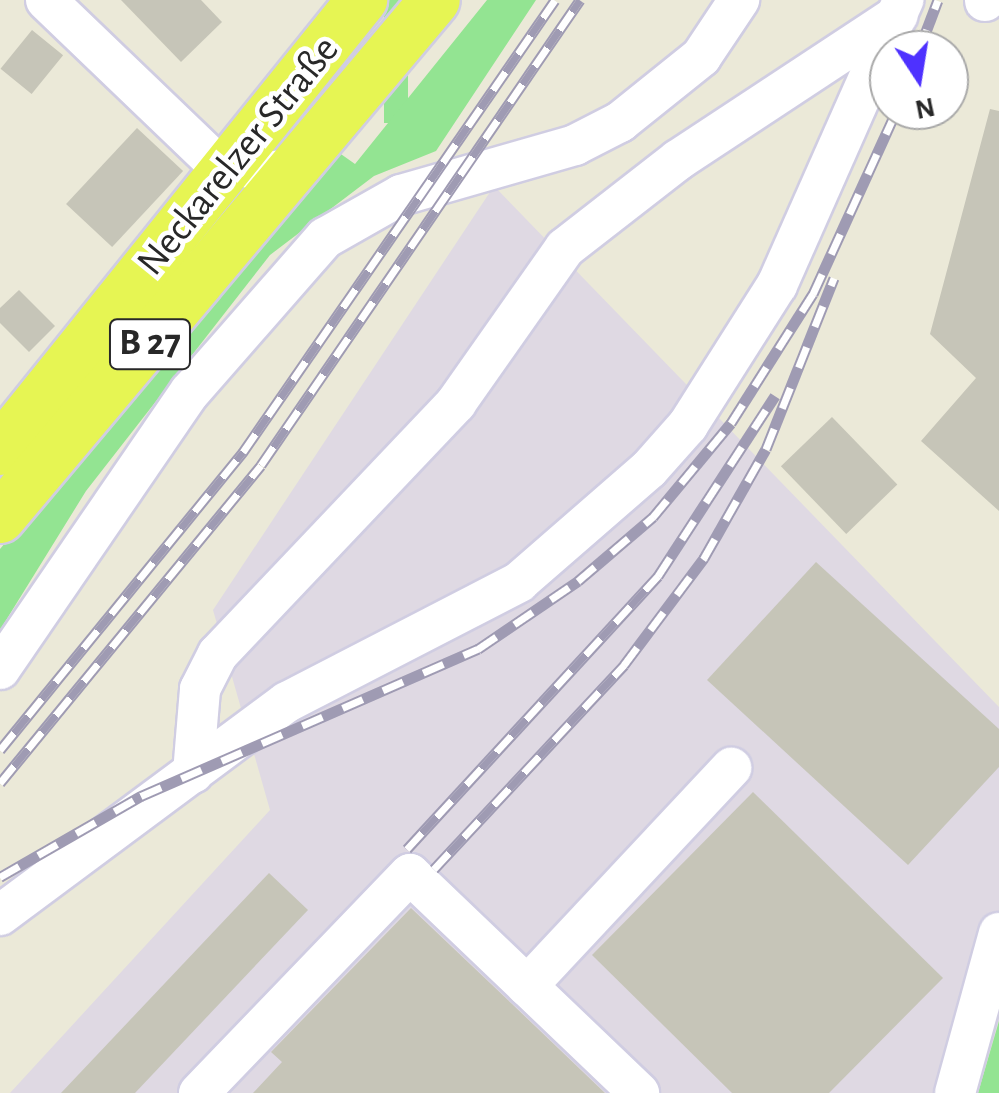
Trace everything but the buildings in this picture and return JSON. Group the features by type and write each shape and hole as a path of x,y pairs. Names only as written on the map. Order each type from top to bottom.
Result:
{"main road":[{"name":"Neckarelzer Straße","path":"3,440 232,165 362,0"},
{"name":"B 27","path":"0,518 435,0"}],"street":[{"path":"46,0 212,158 232,165 297,168"},
{"path":"0,669 190,392 325,238 402,196 576,145 620,122 700,57 739,0"},
{"path":"0,915 287,702 519,582 648,469 688,425 777,285 900,8"},
{"path":"193,773 200,689 218,654 456,403 565,248 678,160 900,8"},
{"path":"527,986 731,768"},
{"path":"200,1093 410,874 639,1093"},
{"path":"955,1093 999,934"}],"shaded area":[{"path":"494,186 999,707 999,1021 978,1093 10,1093 270,810 213,610"}],"green space":[{"path":"384,0 408,0 408,123 384,123"},
{"path":"487,0 536,0 436,151 374,176 270,255 86,491 0,630 0,549 338,152 355,164"},
{"path":"999,1021 999,1093 978,1093"}],"railway":[{"path":"0,750 243,452 555,0"},
{"path":"0,783 261,465 580,0"},
{"path":"927,30 938,0"},
{"path":"0,877 141,796 478,649 578,581 653,517 731,423 813,294 888,130"},
{"path":"434,869 624,665 704,558 766,449 834,278"},
{"path":"407,849 658,576 775,396"}]}
